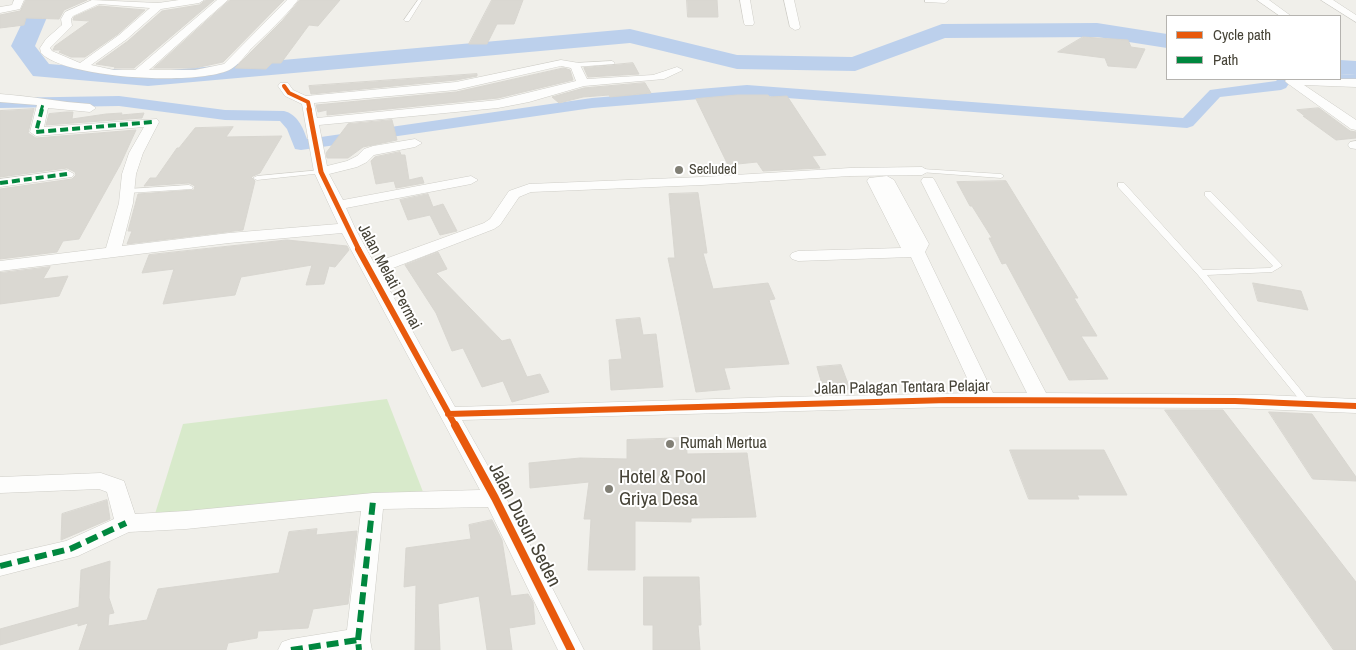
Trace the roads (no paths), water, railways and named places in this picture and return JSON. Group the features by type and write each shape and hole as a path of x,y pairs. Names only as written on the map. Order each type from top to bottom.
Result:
{"street":[{"path":"0,10 16,7 19,0"},
{"path":"199,0 158,6 98,0 69,14 66,19 67,26 45,48 47,53 81,67 114,73 202,72 219,69 228,66 293,0"},
{"path":"138,74 223,0"},
{"path":"745,0 749,23"},
{"path":"789,0 795,27"},
{"path":"1262,0 1284,15"},
{"path":"1326,0 1356,19"},
{"path":"81,67 123,37 158,6"},
{"path":"284,86 296,98 305,100 456,86 561,63 575,66 583,83"},
{"path":"314,135 498,104 529,98 583,83 653,78 664,76 677,70"},
{"path":"1356,83 1291,81 1356,126"},
{"path":"0,98 90,108"},
{"name":"Jalan Melati Permai","path":"305,100 308,102 321,172 369,271 448,414"},
{"path":"40,102 36,132 154,122 136,153 113,251"},
{"path":"321,172 352,164 369,152 378,149 415,143"},
{"path":"369,271 489,226 495,222 514,194 529,188 702,181 850,172 925,176 1040,400"},
{"path":"0,183 67,174"},
{"path":"338,204 471,180"},
{"path":"0,266 229,238 347,228"},
{"path":"798,256 918,252 987,400"},
{"name":"Jalan Palagan Tentara Pelajar","path":"448,414 807,403 987,400 1306,402 1356,406"},
{"name":"Jalan Dusun Seden","path":"448,414 495,498 571,650"},
{"path":"0,485 101,481 116,487 126,523"},
{"path":"0,566 70,549 126,523 186,520 373,502 495,498"},
{"path":"291,650 358,645 373,502"}],"lane":[{"path":"407,20 420,0"},
{"path":"927,1 945,2 946,0"},
{"path":"575,66 612,62"},
{"path":"257,178 321,172"},
{"path":"925,176 1001,176"},
{"path":"1121,185 1201,272 1306,402"},
{"path":"128,191 189,187"},
{"path":"1201,272 1272,270 1278,266 1208,194"}],"waterway":[{"path":"55,0 41,6 23,46 42,71 148,79 630,36 737,62 855,64 942,31 1097,30 1166,41"},
{"path":"1341,67 1356,68"},
{"path":"1341,78 1356,79"},
{"path":"0,103 119,101 225,115 284,116 295,127 301,145 592,103 747,90 1187,123 1215,93 1281,85 1284,80"}],"place":[{"name":"Secluded","path":"679,170"},
{"name":"Rumah Mertua","path":"670,444"},
{"name":"Hotel & Pool Griya Desa","path":"609,489"}]}
